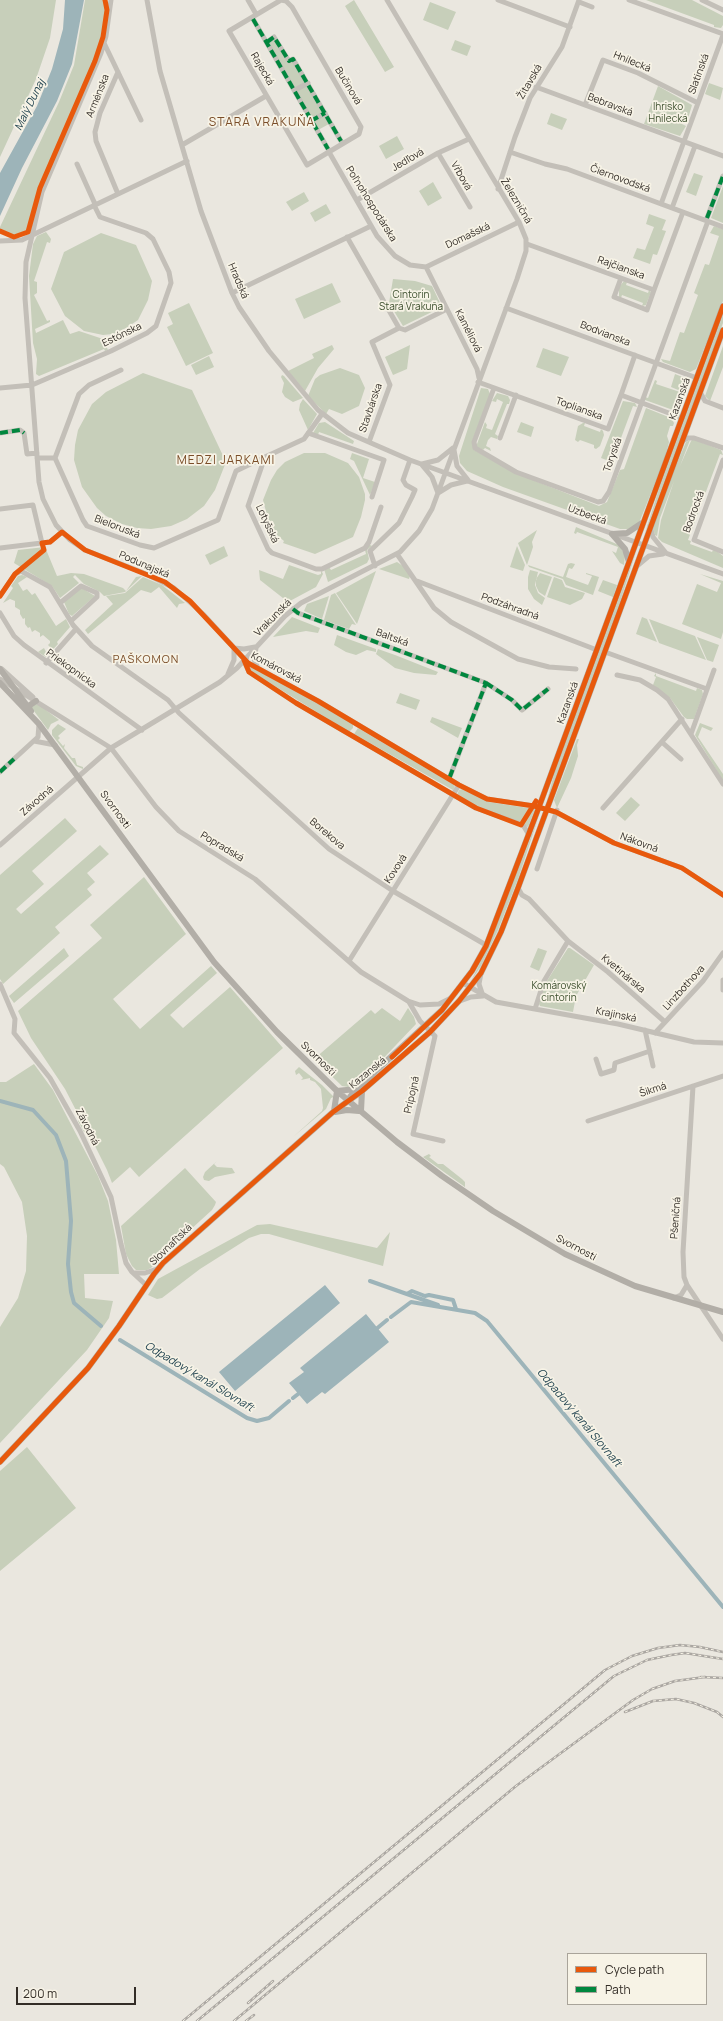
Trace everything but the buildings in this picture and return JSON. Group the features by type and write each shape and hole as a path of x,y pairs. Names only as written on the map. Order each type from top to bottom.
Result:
{"main road":[{"name":"Kazanská","path":"348,1100 425,1026 453,996 476,966 486,945 529,835 723,306"},
{"name":"Kazanská","path":"359,1090 430,1032 459,1001 481,973 501,932 723,330"},
{"path":"612,534 627,533 644,522"},
{"path":"612,534 625,549 629,562"},
{"name":"Popradská","path":"0,668 14,688"},
{"name":"Svornosti","path":"0,683 39,724"},
{"name":"Svornosti","path":"14,688 190,932 214,962 277,1032 337,1091 442,1176 531,1234 565,1254 599,1271 636,1286 723,1312"},
{"path":"29,708 30,705 36,701"},
{"path":"359,1090 361,1111 347,1110 333,1112 337,1091 359,1090"},
{"name":"Slovnaftská","path":"0,1462 88,1368 112,1336 157,1269 194,1234 348,1100"}],"street":[{"name":"Podunajská","path":"111,0 104,43 42,192 26,256 25,286 39,482 43,499 51,517 62,532 86,550 144,573 174,588 199,609 244,660"},
{"name":"Poľnohospodárska","path":"248,0 267,42 372,226 394,256 410,265 426,267"},
{"name":"Bučinová","path":"255,16 277,2 284,0 290,4 361,127 359,134 328,151"},
{"name":"Železničná","path":"387,0 519,222 526,236 527,244"},
{"path":"498,0 570,27"},
{"name":"Slatinská","path":"629,0 723,34 661,204"},
{"path":"702,0 723,10"},
{"name":"Hradská","path":"148,1 159,68 201,211 232,293 244,314 272,356 304,395 322,414 348,433 410,460 445,473"},
{"name":"Žitavská","path":"498,189 527,104 536,87 562,47 579,1 592,7"},
{"name":"Rajecká","path":"182,145 266,96 229,31 255,16"},
{"path":"267,42 274,37 289,61 293,59 341,141"},
{"name":"Arménska","path":"104,43 141,120"},
{"path":"278,59 285,55"},
{"name":"Hnilecká","path":"585,105 603,60 638,73 698,103"},
{"name":"Arménska","path":"118,72 100,113 94,132 118,194"},
{"path":"295,90 308,83"},
{"name":"Bebravská","path":"536,87 723,156"},
{"path":"266,96 307,165 328,151"},
{"path":"311,121 325,113"},
{"name":"Jedľová","path":"357,200 438,153 469,138"},
{"path":"672,208 695,146"},
{"name":"Čiernovodská","path":"510,152 545,164 567,169 708,220 723,227"},
{"name":"Vŕbová","path":"438,153 470,207"},
{"path":"0,241 22,240 31,234 187,161"},
{"name":"Estónska","path":"0,388 32,385 89,361 154,329 169,291 171,283 169,272 152,237 146,233 100,217 77,164"},
{"path":"488,170 496,177 504,174"},
{"name":"Toryská","path":"494,388 474,442 474,448 516,472 601,502 603,501 609,492 723,176"},
{"name":"Rajčianska","path":"527,244 654,290 683,212"},
{"name":"Domašská","path":"426,267 519,222"},
{"path":"232,293 372,226"},
{"path":"347,237 399,328"},
{"path":"445,473 524,258 527,244"},
{"name":"Kaméliová","path":"426,267 478,371 479,381"},
{"path":"621,278 614,297 647,310 654,290"},
{"name":"Bodvianska","path":"506,308 697,378"},
{"name":"Stavbárska","path":"369,442 390,385 372,342 399,328 404,330 447,309"},
{"path":"635,355 621,395 682,418"},
{"name":"Kaméliová","path":"473,361 480,362 488,358"},
{"path":"0,433 20,430 24,433 26,454 55,458 80,394 89,386 121,370"},
{"name":"Toplianska","path":"479,381 494,388 608,429 621,395"},
{"path":"700,392 705,401 723,408"},
{"path":"500,438 516,396"},
{"path":"265,457 304,439 322,414"},
{"path":"308,433 384,460 372,496"},
{"path":"682,441 688,438 694,438 723,448"},
{"path":"454,448 457,466 468,481 451,485 438,493 432,477 422,464 438,460 454,448"},
{"name":"Bieloruská","path":"55,458 83,520 89,527 152,549 216,521 221,513 236,471 265,457"},
{"name":"Lotyšská","path":"265,457 248,506 268,549 272,553 316,569 322,569 364,548 369,542 381,507"},
{"path":"375,566 370,552 373,547 394,529 409,507 415,490 406,485 403,480 410,460"},
{"name":"Bodrocká","path":"723,460 694,540 723,552"},
{"name":"Uzbecká","path":"445,473 723,574"},
{"name":"Vrakunská","path":"111,748 176,710 227,676 237,668 293,609 301,603 397,554 412,541 420,530 432,509 445,473"},
{"path":"0,509 33,505 42,543"},
{"path":"650,526 653,537 666,554"},
{"path":"0,548 50,542 62,532"},
{"path":"397,554 438,612 474,636 511,656 535,664 576,669"},
{"path":"635,567 649,556 666,554"},
{"name":"Borekova","path":"0,596 15,574 21,571 50,587 76,629 92,646 168,700 176,710 329,849 392,891 486,945"},
{"name":"Podzáhradná","path":"417,581 597,650"},
{"path":"60,603 81,586 97,593 95,599 71,621"},
{"name":"Baltská","path":"293,609 298,613 486,683 512,700 522,710 548,689"},
{"name":"Priekopnícka","path":"0,613 19,641 46,663 142,730"},
{"path":"46,663 76,629"},
{"path":"227,676 234,660 234,648 244,649 256,647 254,659 258,668"},
{"path":"605,652 707,690"},
{"name":"Komárovská","path":"244,660 459,785 487,799 547,809"},
{"name":"Komárovská","path":"244,660 249,672 296,703 454,796 482,811 522,825 529,835"},
{"name":"Popradská","path":"0,668 36,701"},
{"path":"237,668 249,672"},
{"path":"691,734 714,670"},
{"path":"617,675 636,679 657,690 672,703 723,784"},
{"name":"Popradská","path":"0,679 111,748 156,807 179,831 255,879 349,962 375,982 408,1001 420,1005 431,1006 439,1004 453,996"},
{"path":"449,779 486,683"},
{"path":"682,718 686,721 696,720"},
{"path":"602,808 682,718"},
{"path":"0,772 34,741 40,733 39,724"},
{"path":"34,741 55,745"},
{"path":"664,744 681,759"},
{"name":"Závodná","path":"0,845 111,748"},
{"path":"71,767 86,770"},
{"name":"Kovová","path":"349,962 392,891 454,796 459,785"},
{"name":"Nákovná","path":"547,809 556,810 614,843 682,868 723,895"},
{"path":"536,869 556,810"},
{"name":"Kvetinárska","path":"518,888 522,895 529,899 568,941 608,972 665,1022"},
{"path":"513,901 522,895"},
{"path":"535,1009 544,981 568,941"},
{"name":"Linzbothova","path":"655,1032 703,981 723,953"},
{"path":"459,1001 471,997 484,996 479,984 481,973"},
{"path":"723,980 723,990"},
{"name":"Krajinská","path":"463,983 496,1002 618,1024 694,1042 723,1043"},
{"name":"Závodná","path":"0,984 15,1019 14,1033 50,1078 80,1131 113,1204 125,1258 134,1273 146,1284"},
{"name":"Popradská","path":"408,1001 430,1032"},
{"path":"645,1030 653,1066"},
{"name":"Prípojná","path":"430,1032 435,1036 413,1134 419,1137 443,1141"},
{"path":"596,1059 601,1074 614,1070 615,1062 650,1051"},
{"name":"Šikmá","path":"588,1121 723,1076"},
{"name":"Pšeničná","path":"693,1086 683,1252 684,1278 687,1285 723,1339"},
{"path":"134,1273 145,1273 157,1269"},
{"path":"674,1298 681,1295 687,1285"}],"green space":[{"path":"0,0 56,0 50,38 36,79 0,157"},
{"path":"85,0 105,0 107,10 103,37 95,61 40,188 28,232 19,237 13,237 0,231 0,227 59,102 74,65"},
{"path":"354,0 394,67 385,72 345,6"},
{"path":"646,0 692,0 723,16 723,25 721,28 714,27 714,25"},
{"path":"430,2 456,12 448,30 423,20"},
{"path":"274,39 289,63 293,60 329,124 318,130 268,42"},
{"path":"455,40 471,46 467,56 451,50"},
{"path":"709,83 723,88 720,100 705,94"},
{"name":"Ihrisko Hnilecká","path":"658,86 692,105 687,122 683,122 682,124 686,126 680,136 644,124"},
{"path":"551,113 567,119 562,130 547,124"},
{"path":"397,136 404,149 386,159 379,146"},
{"path":"694,173 703,176 696,196 686,192"},
{"path":"433,182 442,198 428,206 419,191"},
{"path":"723,186 723,223 711,218"},
{"path":"304,192 309,201 292,211 286,202"},
{"path":"326,204 331,213 315,222 310,213"},
{"path":"649,214 666,220 662,230 666,231 657,255 653,254 650,264 633,258 637,248 645,250 654,227 646,224"},
{"path":"714,226 723,229 723,301 696,369 690,372 663,362 661,359 670,361 680,332 684,333 698,295 694,293 705,264 709,265 719,236 710,233"},
{"path":"46,232 51,239 50,243 47,242 34,281 37,282 37,293 34,295 47,321 50,320 50,322 35,329 36,333 63,320 70,334 79,331 103,339 108,350 105,351 104,349 39,376 36,374 37,359 33,343 29,276 33,244 37,236"},
{"path":"101,233 136,245 152,281 148,300 138,320 113,334 103,335 84,331 65,316 51,289 64,252"},
{"name":"Cintorín Stará Vrakuňa","path":"393,279 415,281 432,286 442,307 403,326 389,303"},
{"path":"624,281 627,282 626,285 648,293 649,290 651,292 646,305 642,306 643,303 622,295 621,298 619,297 619,287"},
{"path":"332,283 341,302 304,319 295,299"},
{"path":"189,303 213,353 186,366 167,327 173,324 168,313"},
{"path":"723,315 723,323 644,536 659,489"},
{"path":"332,345 334,349 318,368 305,391 288,371 314,358 312,354"},
{"path":"410,345 407,369 393,375 385,357"},
{"path":"723,346 723,367 710,401 705,396"},
{"path":"543,348 569,357 561,376 536,367"},
{"path":"209,356 214,367 196,375 191,365"},
{"path":"340,368 359,375 365,388 359,406 342,414 329,409 326,414 308,396 315,379 320,375"},
{"path":"143,373 192,390 226,462 215,490 204,506 187,519 171,526 151,529 137,528 122,524 106,516 97,508 82,487 74,460 78,430 92,404 106,392"},
{"path":"675,374 685,378 686,382 683,392 671,387"},
{"path":"282,375 303,398 293,402 285,397 282,392 284,383 281,377"},
{"path":"655,380 657,381 656,384 683,393 678,407 673,410 645,400 645,397 648,398"},
{"path":"481,388 488,389 490,394 472,442 474,450 515,473 599,506 607,502 620,470 624,469 646,408 671,418 674,423 673,426 670,426 667,436 669,442 665,458 639,523 628,529 620,529 503,487 467,471 460,463 459,456"},
{"path":"497,393 508,396 510,400 495,434 498,436 497,439 491,437 488,440 486,446 490,448 491,451 485,448 483,450 477,447 477,444 485,422 487,425 486,428 492,430 503,402 497,399 496,402 492,401"},
{"path":"303,399 317,414 308,430 299,410"},
{"path":"623,401 635,403 637,407 633,406 612,462 601,458"},
{"path":"325,422 354,441 353,444 319,432 318,435 313,433 319,423"},
{"path":"521,422 534,427 531,437 517,432"},
{"path":"585,423 584,426 600,432 601,429 603,431 604,435 600,446 596,449 594,448 594,445 580,440 578,442 575,440 578,426"},
{"path":"693,439 721,450 723,455 720,454 688,540 691,541 690,544 712,552 713,550 723,556 723,568 662,542 658,538 661,520 674,481 660,518 657,536 655,535 653,528 686,442 690,440 680,466"},
{"path":"304,453 325,453 348,463 359,477 365,494 361,517 353,537 315,554 283,543 284,541 277,535 268,519 263,500 271,480 277,470 285,462"},
{"path":"352,453 369,459 363,478 375,482 370,495 354,461 350,459"},
{"path":"576,527 619,545 625,555 624,565 620,563 612,551 616,553 618,547 577,532 576,534 574,533"},
{"path":"537,530 532,542 533,547 527,565 518,543"},
{"path":"368,544 372,546 367,550 369,559 367,563 328,582 324,569 329,567 331,570 366,554 365,550"},
{"path":"224,546 228,556 210,565 205,555"},
{"path":"517,546 525,565 523,571 510,567"},
{"path":"45,547 57,576 71,573 84,574 123,588 126,591 136,577 142,576 125,592 104,596 100,592 84,584 75,575 73,577 79,583 60,598 52,586 14,563 18,550"},
{"path":"636,552 620,602 547,801 554,774"},
{"path":"397,562 403,566 410,576 409,579 379,569"},
{"path":"568,564 575,564 572,569 569,568 566,577 588,585 592,576 586,573 599,577 593,595 566,585 563,579 529,567 528,565 563,577"},
{"path":"289,565 318,575 321,574 321,570 323,574 316,587 288,602 260,580 259,570 283,579"},
{"path":"530,570 538,572 535,585 538,593 545,598 542,605 534,599 528,589 528,577"},
{"path":"376,571 357,624 336,593"},
{"path":"540,573 552,577 545,596 539,592 536,586 536,579"},
{"path":"700,574 723,581 723,632 721,639 682,624 697,584 717,592 721,583"},
{"path":"22,575 27,577 18,583 23,591 27,589 32,595 35,593 56,626 66,619 70,627 57,642 58,644 46,657 38,652 44,648 46,652 51,648 48,645 50,641 43,635 40,637 40,633 35,630 32,632 30,627 28,628 25,624 25,618 23,619 20,614 20,610 15,607 15,601 10,599 3,603 13,588 11,586 18,576"},
{"path":"143,577 162,585 185,603 179,604 177,608 159,587 151,593 141,590 88,634 85,630 113,604 106,596 125,593"},
{"path":"554,577 562,580 565,587 585,593 582,599 570,605 547,597"},
{"path":"603,580 617,585 613,597 598,591"},
{"path":"80,587 95,596 72,616 69,614 64,602"},
{"path":"335,593 356,625 352,624 349,629 324,620 331,595"},
{"path":"329,596 322,619 304,611 307,604"},
{"path":"292,617 320,628 318,633 306,631 273,637"},
{"path":"642,617 647,619 657,642 636,634"},
{"path":"649,619 695,636 706,660 659,643"},
{"path":"337,635 376,649 376,652 367,650 356,655 346,652 334,645"},
{"path":"697,637 719,645 713,662 707,660"},
{"path":"378,649 438,672 436,675 414,673 395,668 376,654"},
{"path":"250,666 304,695 353,724 353,728 349,732 249,670"},
{"path":"656,673 656,676 696,691 697,688 702,690 703,694 694,719 687,719 684,717 670,698 653,685 656,677 654,676"},
{"path":"400,693 420,700 416,710 396,703"},
{"path":"38,704 59,720 51,724 48,730 31,707"},
{"path":"432,717 462,728 458,738 430,722"},
{"path":"700,723 713,728 711,731 702,727 698,737 723,774 723,781 695,735"},
{"path":"58,724 66,729 58,736 60,738 58,740 63,746 65,744 64,748 72,758 75,758 77,765 83,767 83,769 76,766 52,735 52,730"},
{"path":"358,728 453,784 455,787 453,790 354,734"},
{"path":"577,739 579,739 577,745 578,756 571,778 557,808 554,800"},
{"path":"462,789 489,802 535,809 528,827 470,803 457,795 459,790"},
{"path":"631,797 640,805 625,821 616,813"},
{"path":"65,818 77,831 32,871 44,884 16,909 21,914 100,845 109,854 87,873 95,882 87,889 92,895 55,927 60,933 3,984 0,979 0,875"},
{"path":"538,819 518,879 498,930 481,966 471,981 486,951"},
{"path":"144,877 186,934 113,999 140,1029 211,966 217,973 170,1015 183,1028 230,987 283,1048 139,1177 130,1167 112,1183 87,1130 84,1132 78,1121 80,1118 65,1089 31,1038 18,1011 102,938 90,925"},
{"path":"64,948 69,956 14,1003 9,996"},
{"path":"538,948 547,951 539,971 530,967"},
{"name":"Komárovský cintorín","path":"568,948 594,965 576,996 573,1012 540,1006 539,1004 545,984"},
{"path":"382,1008 400,1021 408,1008 414,1017 416,1024 377,1065 357,1082 348,1087 342,1086 314,1059 371,1010 375,1014"},
{"path":"34,1064 53,1090 98,1176 108,1201 116,1240 119,1274 84,1274 85,1298 113,1301 109,1318 87,1350 0,1443 0,1327 18,1298 26,1271 27,1236 22,1202 4,1167 0,1164 0,1082 6,1082"},
{"path":"299,1067 322,1085 334,1097 331,1098 326,1109 293,1137 322,1111 323,1108 321,1089 315,1082 310,1080 310,1078 301,1080 303,1078 299,1073 296,1075 295,1071"},
{"path":"429,1154 431,1156 429,1157 438,1164 443,1164 462,1179 465,1182 465,1187 423,1157"},
{"path":"217,1161 214,1164 217,1167 232,1168 235,1173 215,1177 209,1181 204,1180 203,1177 205,1172"},
{"path":"185,1168 216,1202 215,1205 212,1210 166,1252 151,1268 147,1270 136,1270 132,1266 126,1254 121,1226"},
{"path":"270,1224 377,1248 390,1232 383,1266 269,1234 261,1234 249,1238 200,1269 162,1298 157,1299 148,1295 158,1279 257,1225"},
{"path":"27,1447 76,1508 0,1571 0,1471"}],"water":[{"path":"65,0 84,0 72,64 57,101 22,168 0,216 0,173 37,106 52,69 63,29"},
{"path":"325,1285 340,1303 235,1391 219,1372"},
{"path":"366,1314 389,1342 325,1394 322,1392 307,1404 289,1383 304,1372 300,1368"}],"waterway":[{"name":"Odpadový kanál Slovnaft","path":"0,1101 33,1110 56,1135 66,1161 71,1221 68,1264 71,1292 74,1303 101,1326"},
{"path":"370,1281 438,1305"},
{"path":"407,1294 412,1291 425,1296 429,1295 453,1300 456,1309"},
{"name":"Odpadový kanál Slovnaft","path":"391,1317 411,1302 475,1313 487,1321 723,1607"},
{"name":"Odpadový kanál Slovnaft","path":"375,1330 387,1320"},
{"name":"Odpadový kanál Slovnaft","path":"120,1340 247,1418 257,1421 269,1418 289,1401"},
{"name":"Odpadový kanál Slovnaft","path":"293,1398 302,1391"}],"railway":[{"path":"183,2021 605,1670 632,1656 658,1648 680,1645 700,1647 723,1652"},
{"path":"197,2021 614,1676 647,1660 671,1655 685,1653 723,1659"},
{"path":"701,1677 723,1678"},
{"path":"234,2021 516,1786 633,1700 652,1689 675,1681 705,1677"},
{"path":"625,1712 653,1701 676,1699 694,1703 717,1712 723,1717"},
{"path":"248,2003 273,1981"},
{"path":"246,2021 254,2015"}],"marked path":[{"path":"253,19 328,149"},
{"path":"267,42 274,37 289,61 293,59 341,141"},
{"path":"311,121 325,113"},
{"path":"707,218 723,176"},
{"path":"0,433 20,430 24,433"},
{"path":"293,609 298,613 486,683 449,779"},
{"path":"486,683 512,700 522,710 548,689"},
{"path":"0,772 14,759"}],"cycle path":[{"path":"0,231 14,237 28,232 40,188 95,61 103,37 107,10 105,0"},
{"path":"392,1057 442,1010 472,971 486,946 539,807 723,306"},
{"path":"0,1462 88,1368 163,1263 333,1112 362,1091 430,1032 459,1001 481,973 501,932 518,888 723,330"},
{"path":"0,596 15,574 44,550 42,543 50,542 62,532 85,550 165,582 190,601 248,663 318,701 459,785 487,799 534,806 556,812 614,843 682,868 723,895"},
{"path":"244,660 249,672 296,703 476,808 521,825 536,801"}],"district":[{"name":"STARÁ VRAKUŇA","path":"262,123"},
{"name":"MEDZI JARKAMI","path":"226,461"},
{"name":"PAŠKOMON","path":"146,660"}],"water label":[{"name":"Malý Dunaj","path":"30,105"}]}
